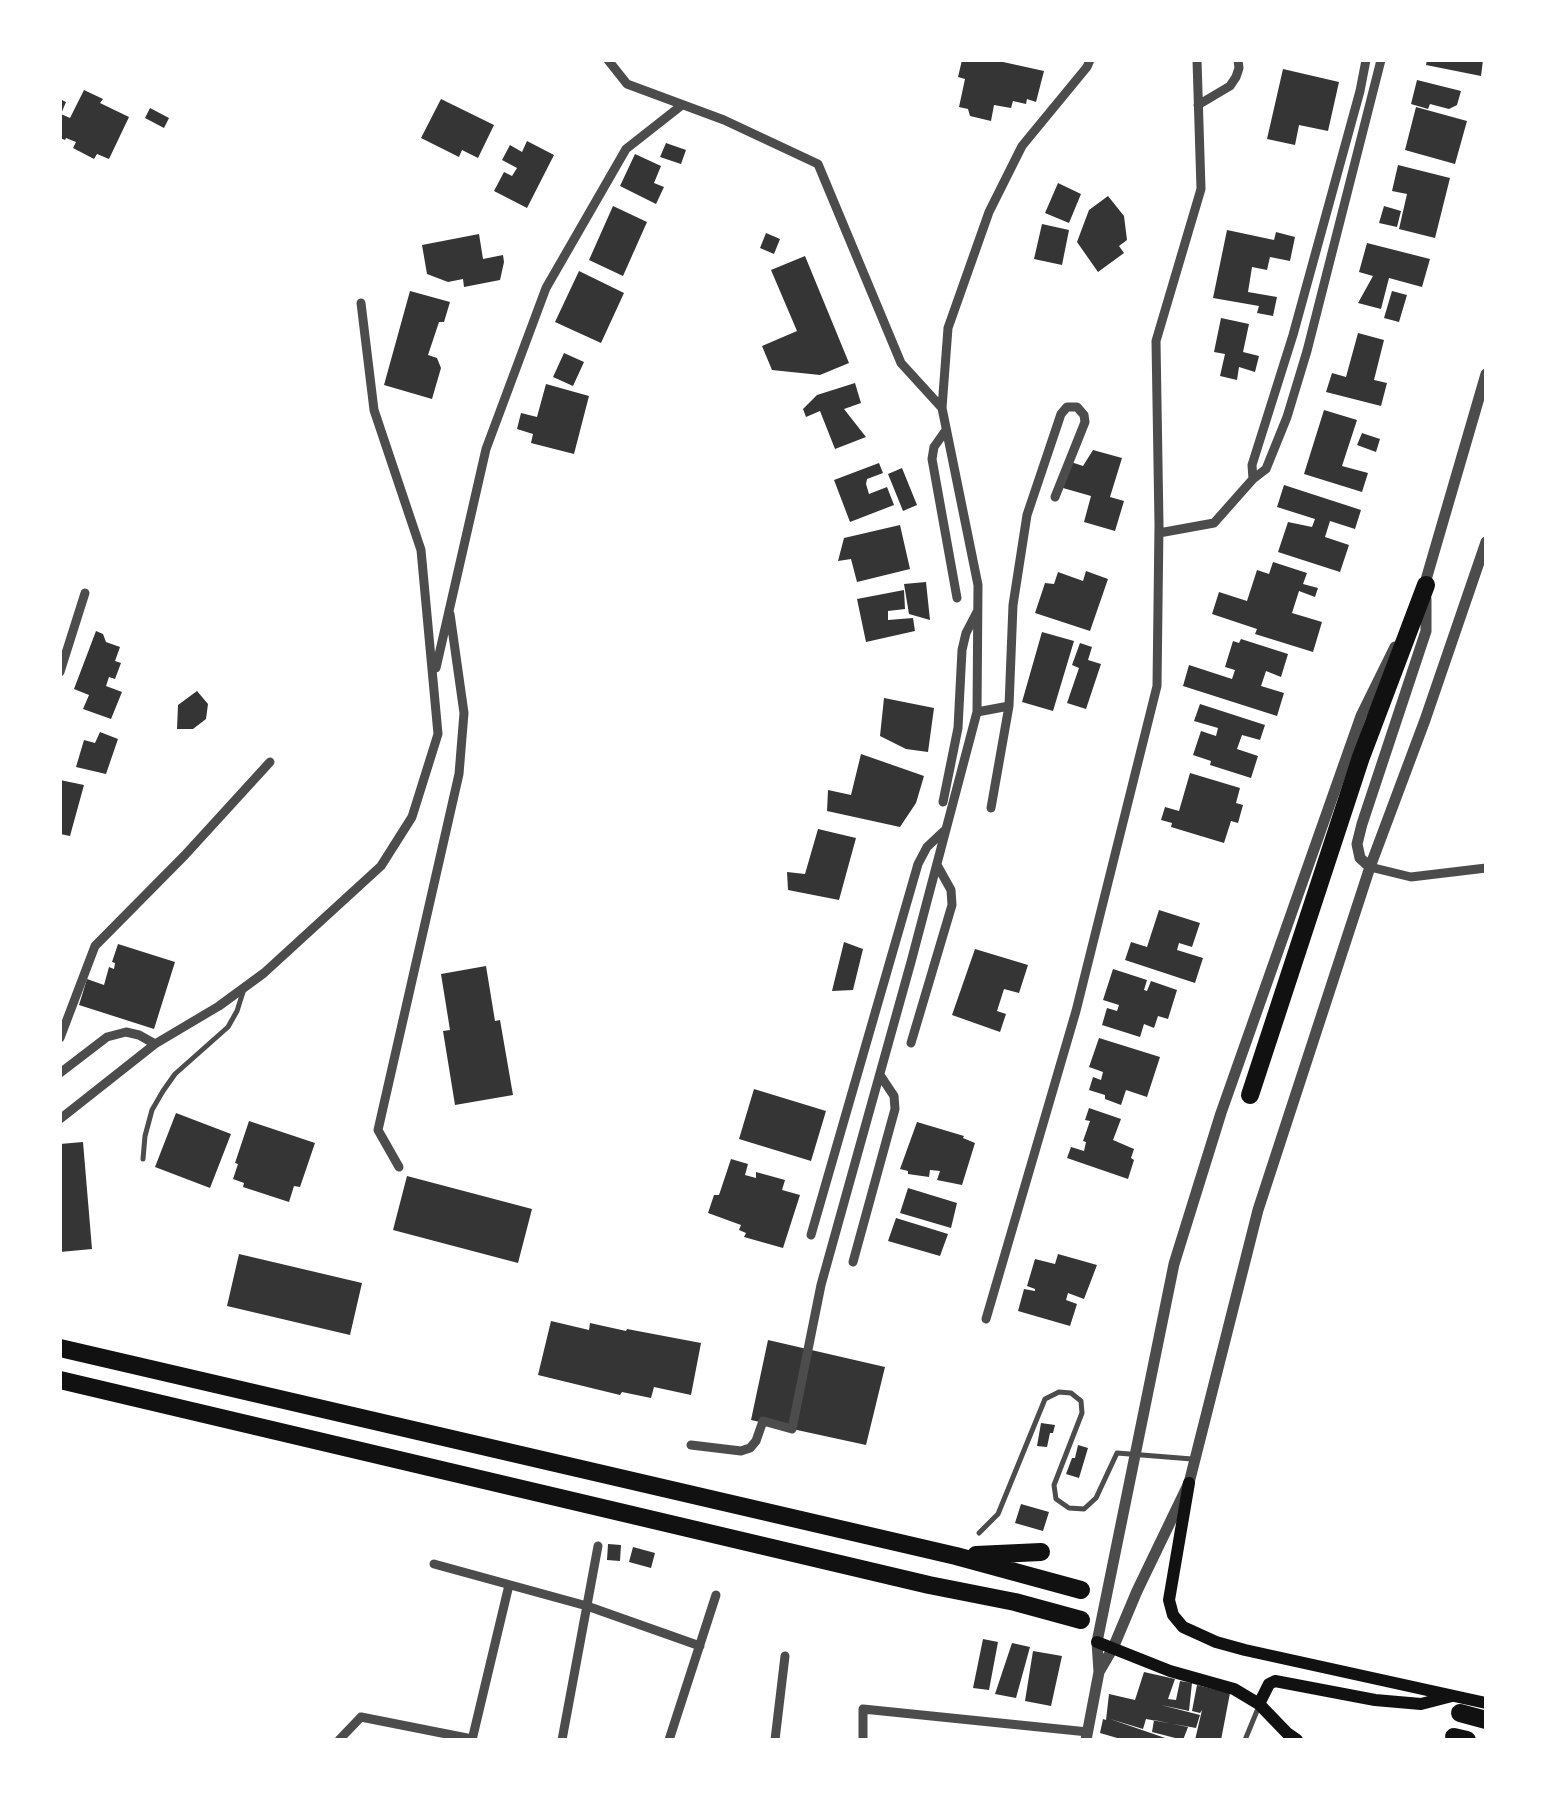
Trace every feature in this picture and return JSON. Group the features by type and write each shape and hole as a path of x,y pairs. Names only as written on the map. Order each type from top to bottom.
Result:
{"highway":[{"path":"1250,1095 1361,757 1426,584"},
{"path":"60,1348 956,1556 1081,1590"},
{"path":"60,1380 1081,1620"},
{"path":"956,1556 1040,1552"},
{"path":"1457,1704 1486,1720"}],"main road":[{"path":"1190,1483 1169,1600 1173,1615 1184,1627 1216,1642 1457,1704"},
{"path":"1098,1642 1170,1671 1234,1689 1259,1704 1298,1740"},
{"path":"1259,1704 1275,1680 1375,1700 1486,1703"}],"street":[{"path":"608,60 627,84 724,120 818,164 902,364 942,408"},
{"path":"691,1445 741,1451 756,1441 762,1421 792,1429 821,1285 976,712 978,585 942,408 948,328 989,212 1022,146 1090,60"},
{"path":"986,1319 1076,1011 1157,686 1156,341 1200,189 1197,60"},
{"path":"1198,105 1230,86 1239,68 1238,60"},
{"path":"1252,479 1252,464 1293,335 1366,60"},
{"path":"1159,532 1214,523 1252,479 1266,469 1288,417 1307,351 1381,60"},
{"path":"433,680 486,449 546,288 626,149 682,104"},
{"path":"60,1119 155,1044 219,1006 264,973 381,866 412,816 438,734 421,550 374,410 361,303"},
{"path":"862,1740 863,1709 1087,1736 1099,1672 1098,1642 1174,1264 1221,1113 1360,716 1426,584 1486,374"},
{"path":"990,808 1009,706 1014,605 1027,515 1067,406 1077,408 1086,422 1055,498"},
{"path":"1269,412 1288,417"},
{"path":"946,430 934,447 932,459 957,598"},
{"path":"1099,1672 1190,1483 1258,1210 1370,867 1486,542"},
{"path":"1426,584 1426,631 1357,844 1360,858 1370,867 1411,877 1486,868"},
{"path":"60,672 85,594"},
{"path":"398,1167 378,1130 458,774 464,713 449,606"},
{"path":"944,802 958,728 962,650 978,609"},
{"path":"976,712 1009,706"},
{"path":"60,1038 95,946 185,856 270,762"},
{"path":"811,1236 918,864 927,847 946,828"},
{"path":"911,1043 952,905 952,890 937,865"},
{"path":"60,1073 107,1037 126,1032 139,1034 155,1044"},
{"path":"852,1262 896,1109 894,1096 880,1075"},
{"path":"562,1740 598,1546"},
{"path":"434,1564 587,1606 700,1646"},
{"path":"339,1740 362,1718 472,1740 509,1585"},
{"path":"669,1740 716,1595"},
{"path":"775,1740 785,1656"}],"lane":[{"path":"142,1160 148,1123 163,1091 174,1074 228,1027 244,989"},
{"path":"979,1533 998,1514 1046,1399 1060,1392 1070,1392 1082,1401 1082,1413 1054,1486 1056,1499 1068,1508 1084,1509 1096,1498 1117,1453 1195,1459"},
{"path":"1245,1740 1259,1704"}],"building":[{"path":"962,60 994,60 1044,71 1036,102 1013,101 1011,108 994,105 991,121 970,116 968,109 959,107 965,79 958,77"},
{"path":"1427,60 1483,60 1481,76 1426,65"},
{"path":"1283,69 1339,82 1328,131 1299,125 1295,145 1267,139"},
{"path":"1417,80 1461,91 1457,105 1449,109 1430,104 1428,109 1411,104"},
{"path":"84,90 129,117 109,159 97,154 94,159 73,148 76,142 60,138 60,99 66,102 61,114 70,118"},
{"path":"441,99 494,125 478,158 462,150 459,157 421,138"},
{"path":"1416,107 1467,121 1455,164 1405,150"},
{"path":"150,108 169,118 164,128 145,118"},
{"path":"527,141 554,155 527,208 494,191 504,172 512,176 517,168 502,160 510,145 522,152"},
{"path":"666,143 686,150 681,164 660,157"},
{"path":"635,154 661,166 654,183 664,187 656,204 620,186"},
{"path":"1398,165 1450,178 1435,238 1399,229 1407,194 1392,191"},
{"path":"1058,183 1081,194 1069,223 1045,213"},
{"path":"1108,196 1124,216 1127,240 1119,246 1124,253 1098,272 1077,242 1089,210"},
{"path":"613,206 647,222 623,276 589,260"},
{"path":"1384,206 1401,211 1397,227 1379,223"},
{"path":"1042,224 1069,230 1062,265 1034,259"},
{"path":"1227,230 1274,240 1276,232 1295,237 1290,261 1270,257 1267,270 1252,267 1248,292 1277,297 1273,316 1257,313 1259,306 1213,298"},
{"path":"766,233 780,239 774,254 760,248"},
{"path":"479,234 483,259 503,255 500,280 464,287 463,279 448,282 427,274 422,245"},
{"path":"1367,243 1430,259 1422,287 1389,278 1381,309 1358,303 1373,276 1359,272"},
{"path":"805,256 849,363 820,375 772,370 762,346 797,331 771,270"},
{"path":"579,271 624,293 601,343 555,322"},
{"path":"410,291 450,302 428,355 437,358 441,368 432,399 384,385"},
{"path":"1392,291 1407,295 1399,322 1384,318"},
{"path":"1221,318 1249,324 1243,352 1259,356 1255,372 1239,367 1237,380 1220,376 1225,354 1214,352"},
{"path":"1358,333 1384,340 1374,380 1387,383 1381,406 1326,392 1332,373 1346,377"},
{"path":"564,353 584,362 573,386 553,377"},
{"path":"855,383 861,403 844,409 866,437 835,449 820,411 806,417 803,409 817,395"},
{"path":"546,384 589,396 574,454 531,443 533,434 517,429 521,413 537,417"},
{"path":"1324,410 1357,420 1342,466 1368,473 1362,492 1304,474"},
{"path":"1362,433 1380,439 1376,452 1357,445"},
{"path":"1093,450 1122,458 1110,497 1124,501 1115,531 1084,522 1091,496 1063,488 1071,462 1083,466"},
{"path":"879,463 883,473 867,479 869,494 887,487 894,505 850,522 834,480"},
{"path":"902,468 917,505 903,511 888,474"},
{"path":"1284,485 1361,510 1355,529 1330,521 1325,537 1349,545 1340,572 1278,552 1288,522 1312,527 1315,519 1277,507"},
{"path":"900,525 910,569 857,582 851,559 838,561 844,538"},
{"path":"1273,562 1307,573 1303,584 1318,588 1315,597 1299,591 1292,613 1322,622 1313,652 1255,634 1257,629 1212,614 1219,592 1247,601 1257,570 1269,574"},
{"path":"1086,571 1108,579 1090,631 1035,613 1045,583 1054,584 1058,572 1083,581"},
{"path":"926,582 930,620 909,614 904,584"},
{"path":"904,590 905,609 888,611 888,620 913,618 915,631 866,642 857,599"},
{"path":"96,631 103,634 106,642 120,647 115,661 121,663 115,679 109,677 106,686 122,692 111,719 83,709 89,695 74,689"},
{"path":"1042,632 1074,641 1053,711 1022,702"},
{"path":"1241,639 1288,654 1281,677 1266,671 1261,686 1284,693 1277,716 1183,686 1189,665 1232,679 1235,670 1225,667 1233,641 1239,643"},
{"path":"1080,643 1092,647 1088,660 1101,664 1086,709 1067,703 1079,668 1072,665"},
{"path":"197,691 208,704 206,719 193,729 177,729 178,705"},
{"path":"884,698 934,708 928,752 906,749 880,736"},
{"path":"1200,704 1265,725 1260,740 1242,735 1237,749 1258,756 1251,778 1210,765 1211,761 1193,755 1201,731 1216,736 1218,728 1194,721"},
{"path":"100,732 118,739 106,774 76,767 84,740 95,743"},
{"path":"861,754 924,776 916,803 900,827 827,811 828,790 851,795"},
{"path":"1190,773 1240,788 1236,803 1243,805 1238,823 1231,821 1224,843 1171,827 1172,823 1161,820 1165,807 1179,811"},
{"path":"60,780 84,785 70,836 60,834"},
{"path":"818,829 856,838 839,900 788,890 787,872 805,874"},
{"path":"1159,910 1200,923 1192,947 1179,943 1177,950 1203,958 1195,983 1125,960 1131,942 1147,947"},
{"path":"844,942 863,949 853,990 832,991"},
{"path":"118,944 175,962 154,1029 79,1005 87,979 104,985 109,967 114,969 112,962"},
{"path":"975,949 1028,965 1019,993 1004,989 997,1011 1006,1014 1000,1032 952,1015"},
{"path":"486,966 513,1095 455,1105 443,1031 450,1030 441,974"},
{"path":"1113,969 1147,980 1147,991 1151,981 1177,990 1168,1019 1158,1016 1154,1028 1144,1024 1140,1037 1102,1025 1107,1008 1117,1011 1119,1005 1103,1000"},
{"path":"1099,1038 1160,1057 1147,1097 1126,1090 1121,1105 1089,1090 1093,1077 1101,1080 1103,1072 1089,1067"},
{"path":"754,1089 826,1111 811,1161 739,1139"},
{"path":"1089,1108 1121,1119 1113,1140 1134,1149 1128,1179 1067,1158 1071,1147 1084,1151"},
{"path":"176,1113 231,1134 210,1188 155,1167"},
{"path":"249,1121 315,1143 300,1187 294,1186 289,1202 243,1187 244,1183 233,1179"},
{"path":"917,1122 975,1143 962,1185 937,1180 940,1171 930,1170 929,1177 900,1169"},
{"path":"83,1142 92,1249 60,1252 60,1144"},
{"path":"731,1159 748,1164 745,1175 756,1178 756,1172 785,1180 782,1190 800,1195 783,1248 744,1237 746,1233 739,1230 741,1225 708,1213 714,1195 719,1195"},
{"path":"407,1176 532,1209 518,1263 393,1230"},
{"path":"908,1188 957,1203 951,1228 900,1213"},
{"path":"896,1218 948,1234 940,1256 888,1241"},
{"path":"239,1254 362,1283 350,1335 227,1306"},
{"path":"1058,1254 1097,1265 1084,1299 1068,1293 1066,1300 1077,1304 1070,1326 1018,1311 1024,1289 1035,1291 1027,1286 1035,1259 1055,1264"},
{"path":"551,1321 589,1330 590,1323 701,1343 691,1395 654,1387 651,1398 622,1392 620,1395 538,1375"},
{"path":"768,1340 885,1367 866,1445 751,1420"},
{"path":"1041,1423 1055,1425 1047,1447 1037,1446"},
{"path":"1078,1445 1088,1448 1079,1478 1066,1474"},
{"path":"1021,1504 1049,1512 1043,1531 1015,1523"},
{"path":"608,1544 621,1545 620,1561 607,1560"},
{"path":"633,1547 655,1553 651,1568 629,1562"},
{"path":"983,1639 998,1642 989,1690 973,1688"},
{"path":"1012,1643 1030,1647 1016,1698 995,1694"},
{"path":"1033,1651 1062,1656 1051,1706 1025,1701"},
{"path":"1144,1672 1175,1679 1168,1699 1176,1700 1180,1681 1192,1683 1189,1711 1161,1705 1200,1715 1196,1728 1146,1719 1143,1729 1110,1719 1171,1740 1124,1740 1100,1733 1109,1694 1135,1700"},
{"path":"1197,1685 1230,1693 1221,1740 1195,1740 1202,1710 1192,1711"},
{"path":"1154,1720 1188,1727 1183,1740 1152,1732"}]}
